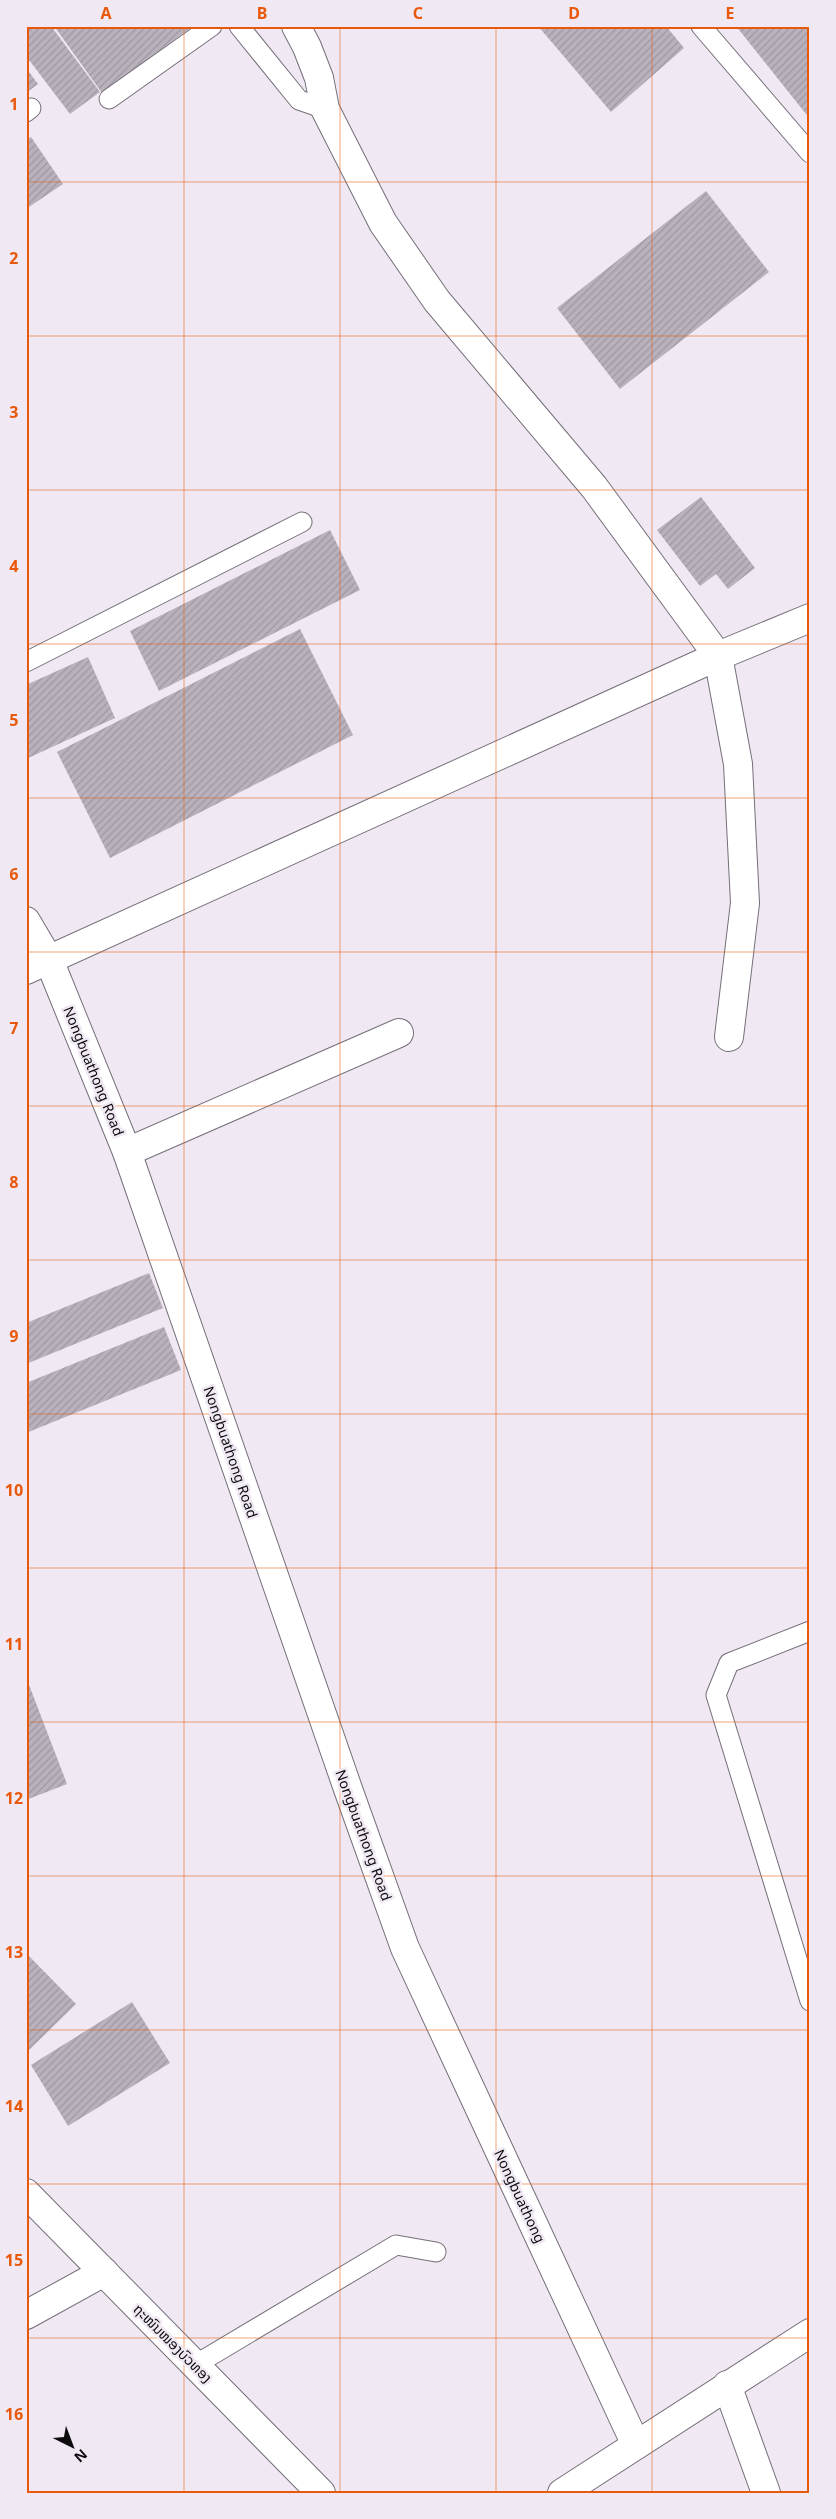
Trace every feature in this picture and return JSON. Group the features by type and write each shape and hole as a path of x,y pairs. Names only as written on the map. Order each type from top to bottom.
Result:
{"street":[{"path":"296,26 307,47 318,78 325,109 383,223 437,301 594,487 718,656 738,764 746,902 729,1037"},
{"path":"38,965 718,656 810,618"},
{"name":"Nongbuathong Road","path":"26,921 38,965 128,1152 348,1789 405,1948"},
{"path":"128,1152 399,1033"},
{"name":"Nongbuathong","path":"405,1948 636,2445"},
{"name":"ຖະໜົນໜອງບົວທອງ","path":"26,2193 321,2493"},
{"path":"26,2315 104,2272"},
{"path":"562,2493 727,2384 810,2333"},
{"path":"727,2384 766,2493"}],"lane":[{"path":"109,99 212,26"},
{"path":"239,26 299,100 325,109"},
{"path":"701,26 810,153"},
{"path":"26,662 302,522"},
{"path":"810,1631 729,1663 716,1695 810,2000"},
{"path":"195,2365 396,2245 436,2252"}],"building":[{"path":"27,26 51,26 100,92 70,114 26,56"},
{"path":"54,26 193,26 102,93"},
{"path":"538,26 666,26 684,48 611,112"},
{"path":"736,26 810,26 810,119"},
{"path":"26,68 38,84 26,93"},
{"path":"31,137 63,184 26,209 26,140"},
{"path":"706,191 769,272 620,389 557,308"},
{"path":"701,497 755,568 728,589 716,574 700,586 657,530"},
{"path":"330,530 360,590 159,691 130,631"},
{"path":"300,629 353,735 110,858 57,752"},
{"path":"88,657 115,718 26,759 26,685"},
{"path":"149,1273 163,1308 26,1364 26,1323"},
{"path":"164,1327 181,1370 26,1433 26,1383"},
{"path":"26,1677 67,1784 26,1800"},
{"path":"26,1953 76,2004 26,2053"},
{"path":"132,2002 170,2063 68,2126 31,2065"}]}
